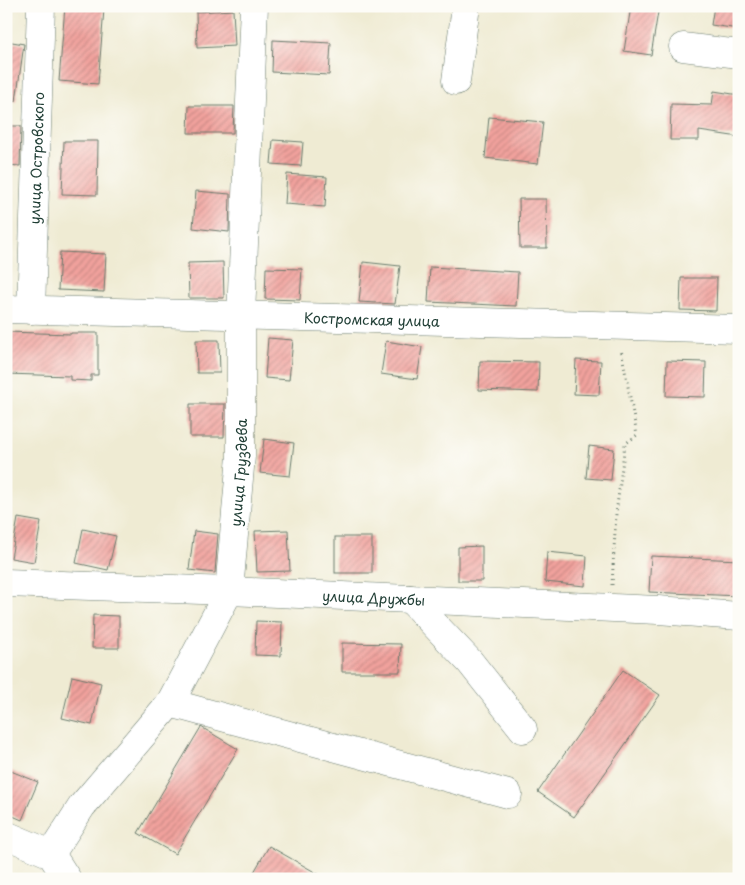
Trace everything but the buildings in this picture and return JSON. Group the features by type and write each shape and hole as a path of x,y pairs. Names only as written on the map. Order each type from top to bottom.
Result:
{"street":[{"name":"улица Островского","path":"19,310 41,6"},
{"name":"улица Груздева","path":"51,854 82,806 170,702 229,591 241,456 241,315 254,6"},
{"path":"456,81 466,6"},
{"path":"683,47 739,54"},
{"name":"Костромская улица","path":"19,310 739,329"},
{"name":"улица Дружбы","path":"6,583 658,610 739,616"},
{"path":"410,599 470,662 523,729"},
{"path":"170,702 508,794"},
{"path":"6,835 51,854 67,879"}],"path":[{"path":"611,608 616,514 625,444 637,435 617,326"}]}
